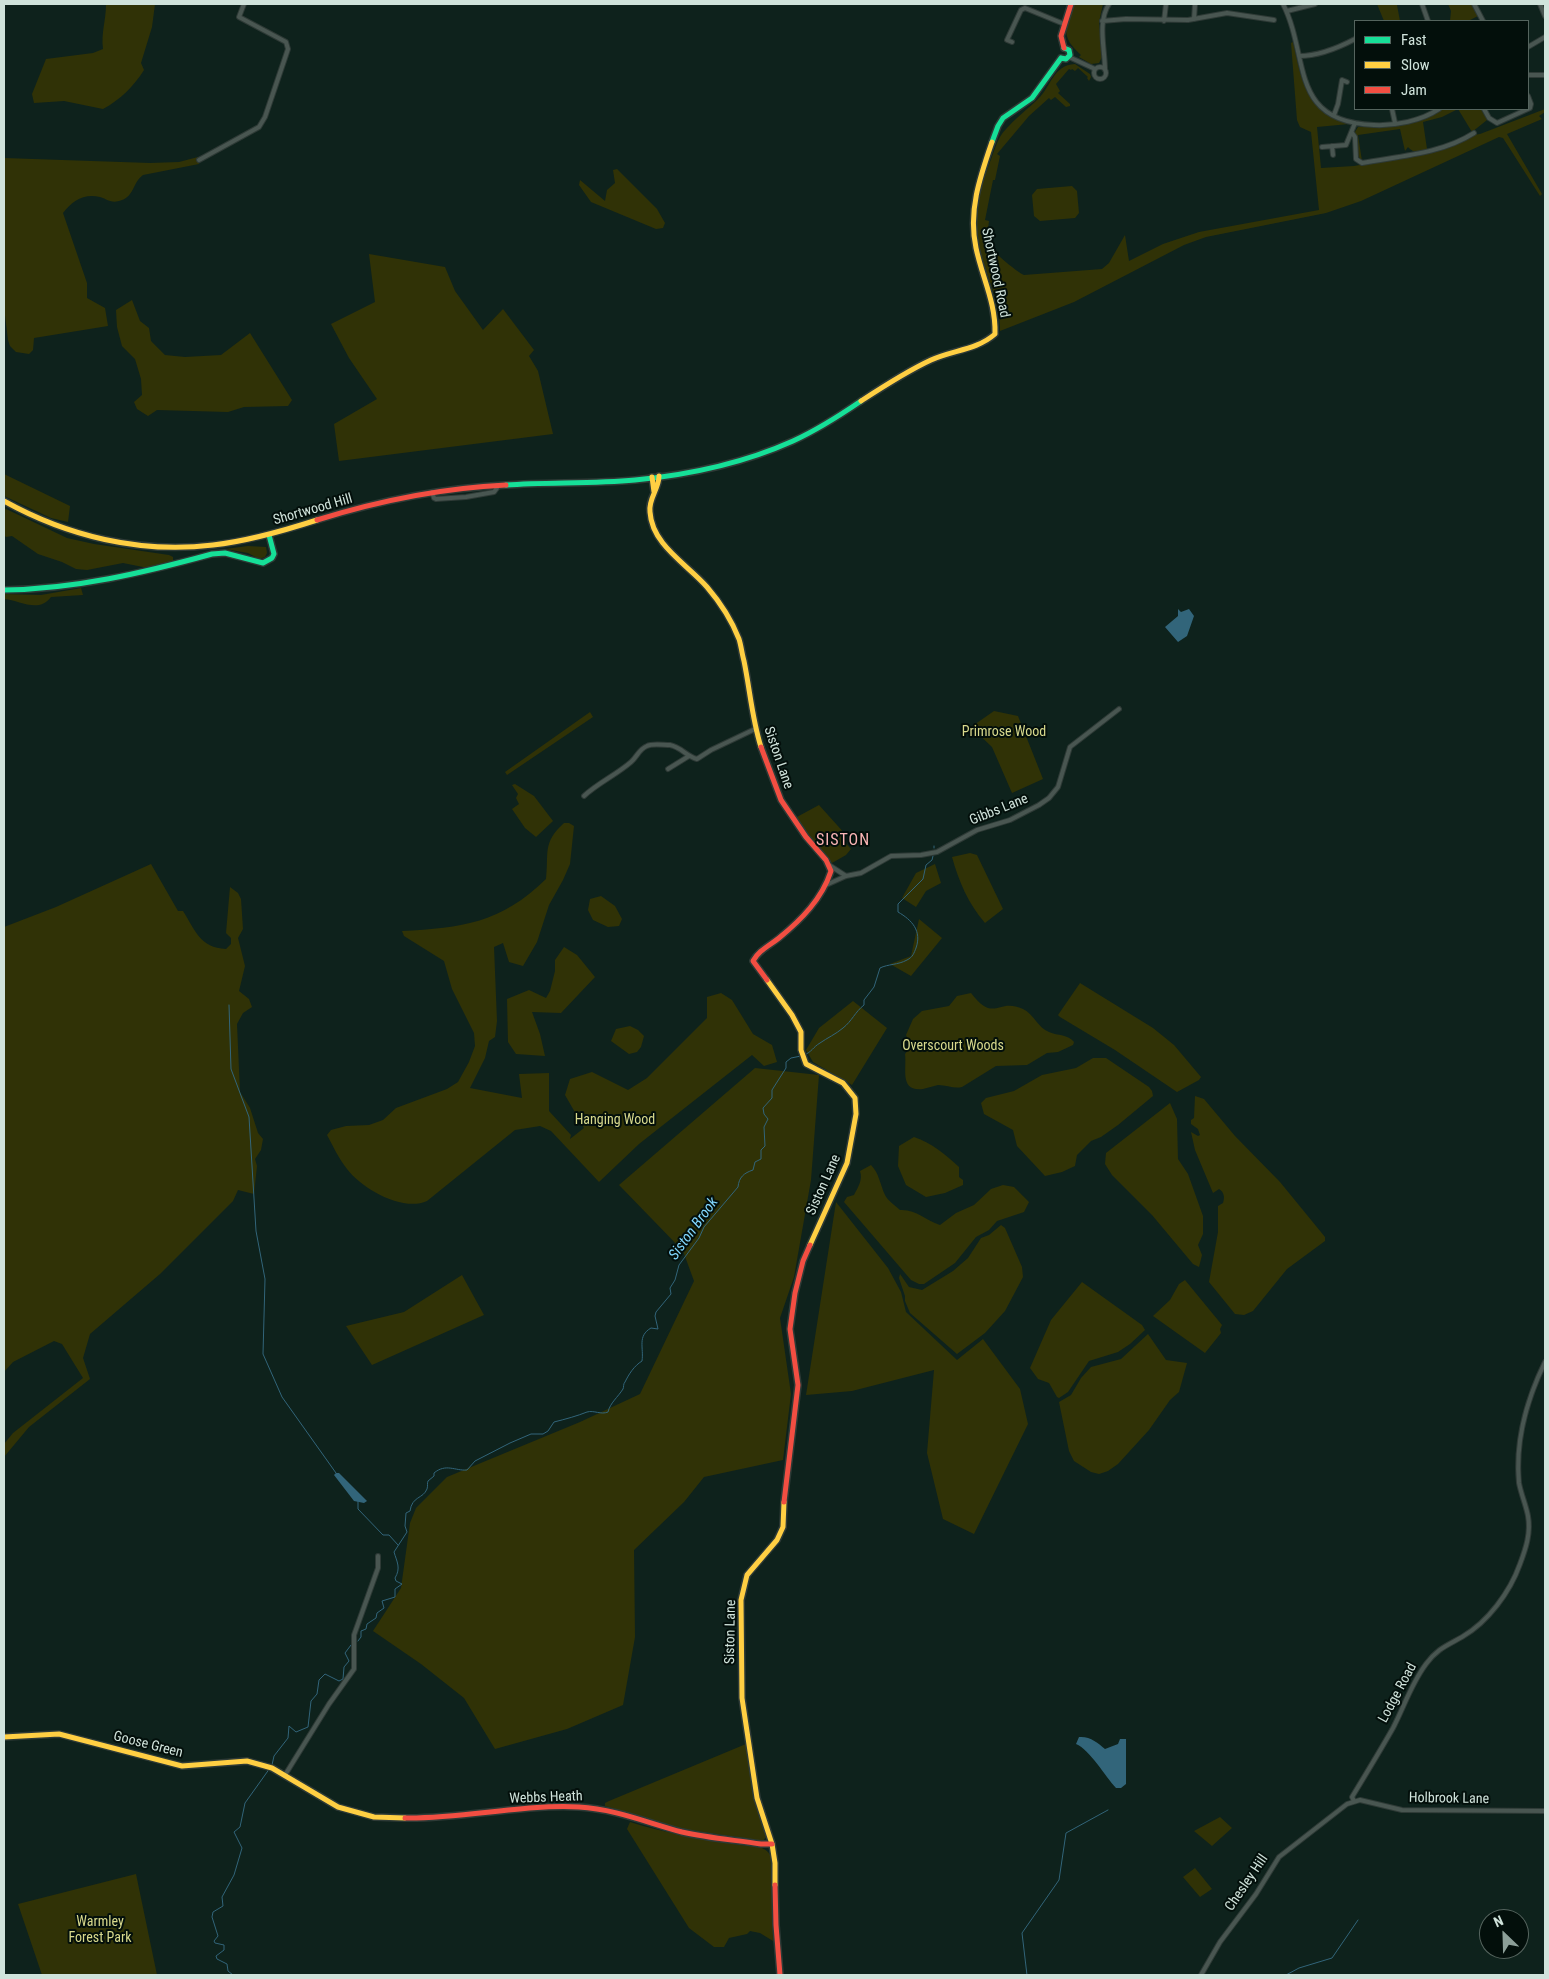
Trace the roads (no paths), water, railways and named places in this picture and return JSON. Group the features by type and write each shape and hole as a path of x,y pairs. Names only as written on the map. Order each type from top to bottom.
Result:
{"street":[{"path":"199,160 256,129 262,123 288,49 286,42 239,17 244,4"},
{"path":"1069,57 1069,50 1064,48 1061,36 1071,4"},
{"path":"1105,54 1102,63 1094,75 1100,79 1105,76 1105,54 1102,22 1105,9 1109,4"},
{"path":"1164,21 1166,4"},
{"path":"1194,19 1195,4"},
{"path":"1283,4 1287,11 1302,75 1319,104 1334,116 1355,123 1377,125 1394,124 1425,117 1437,110"},
{"path":"1287,11 1315,4"},
{"path":"1422,4 1428,20"},
{"path":"1474,4 1483,20"},
{"path":"1540,4 1545,16"},
{"path":"1012,42 1007,40 1021,10 1025,8 1064,24"},
{"path":"1102,22 1126,19 1164,21 1194,19 1227,13 1274,20"},
{"path":"1529,46 1545,37"},
{"path":"1298,56 1308,56 1338,48 1354,40"},
{"path":"1064,48 1060,52 1061,58 1064,60 1069,57"},
{"path":"1069,57 1105,70"},
{"name":"Shortwood Road","path":"659,476 761,453 792,442 922,364 950,353 988,342 995,334 996,324 993,302 976,247 973,227 974,197 998,126 1003,118 1032,98 1061,58"},
{"path":"1529,75 1545,75"},
{"path":"1334,116 1342,80 1347,82"},
{"path":"1392,110 1394,124"},
{"path":"1485,110 1490,120 1497,123 1526,110"},
{"path":"1322,147 1346,144 1355,123"},
{"path":"1352,133 1355,137 1356,159 1362,163 1436,150 1460,142 1474,133"},
{"path":"1332,146 1333,155"},
{"name":"Shortwood Hill","path":"4,590 52,589 128,575 212,554 225,553 263,563 272,558 274,554 270,535 375,504 432,492 497,485 619,481 659,476"},
{"name":"Siston Lane","path":"659,476 659,482 650,505 650,514 655,531 660,540 706,586 717,600 739,639 755,729 780,800 806,837 829,865 831,871 826,884 793,927 778,940 762,949 753,960 792,1015 800,1032 802,1056 810,1067 826,1072 843,1083 849,1088 855,1098 856,1114 848,1163 827,1205 803,1261 795,1293 790,1329 798,1385 785,1483 783,1526 777,1540 747,1575 741,1600 742,1698 757,1798 772,1844"},
{"name":"Siston Lane","path":"652,478 654,492"},
{"path":"432,492 436,499 466,497 494,492 497,485"},
{"path":"4,501 33,516 65,529 125,544 167,548 206,546 239,542 270,535"},
{"name":"Gibbs Lane","path":"826,884 860,873 891,856 921,855 937,852 977,830 1010,820 1039,806 1058,787 1070,747 1118,709"},
{"path":"584,796 600,782 632,761 640,750 647,746 672,746 697,759 711,750 755,729"},
{"path":"668,769 689,756"},
{"path":"829,865 846,876"},
{"name":"Lodge Road","path":"1354,1801 1352,1797 1393,1727 1411,1687 1425,1665 1441,1648 1470,1631 1492,1610 1504,1596 1515,1576 1529,1538 1528,1518 1519,1478 1523,1420 1545,1362"},
{"path":"284,1775 329,1704 354,1669 354,1635 378,1568 378,1556"},
{"name":"Goose Green","path":"4,1738 58,1734 182,1766 247,1761 272,1768 284,1775"},
{"name":"Webbs Heath","path":"284,1775 338,1808 374,1817 419,1818 482,1814 524,1807 577,1807 602,1809 684,1832 772,1844"},
{"name":"Holbrook Lane","path":"1354,1801 1367,1800 1402,1810 1545,1811"},
{"name":"Chesley Hill","path":"1201,1975 1220,1942 1256,1894 1279,1857 1354,1801"},
{"path":"772,1844 776,1863 776,1925 780,1975"}],"water":[{"path":"1178,609 1181,612 1189,609 1194,616 1187,636 1178,642 1165,627 1178,616"},
{"path":"339,1473 367,1501 364,1503 354,1501 334,1475"},
{"path":"1079,1737 1097,1742 1105,1749 1118,1744 1120,1739 1126,1739 1126,1784 1121,1788 1116,1788 1092,1757 1076,1744"}],"waterway":[{"name":"Siston Brook","path":"804,1055 840,1030 864,1005 864,1000 874,987 880,968 904,962 913,955 918,942 917,931 911,922 898,912 898,904 923,879 926,865 932,860 933,856"},
{"path":"229,1005 231,1069 249,1117 256,1231 265,1279 263,1354 282,1397 336,1473"},
{"name":"Siston Brook","path":"358,1641 361,1637 361,1631 366,1629 367,1624 376,1618 377,1613 384,1608 382,1601 395,1597 395,1589 402,1584 396,1581 395,1578 398,1568 394,1552 407,1532 405,1526 406,1513 410,1511 415,1500 423,1495 428,1481 434,1476 434,1473 443,1468 467,1470 475,1461 510,1443 531,1434 543,1434 548,1431 554,1422 587,1412 608,1412 612,1403 623,1389 630,1373 642,1361 644,1335 651,1328 658,1329 656,1312 671,1294 670,1288 675,1280 679,1265 699,1238 704,1227 738,1187 741,1178 753,1170 755,1162 761,1159 761,1150 765,1146 764,1127 768,1119 764,1114 763,1108 772,1098 772,1090 786,1068 786,1062 791,1058 801,1056"},
{"path":"358,1501 358,1509 383,1535 389,1535 398,1545"},
{"name":"Siston Brook","path":"272,1765 274,1756 288,1738 289,1726 296,1732 308,1727 311,1701 317,1694 319,1680 325,1674 339,1681 343,1679 344,1667 349,1661 345,1653 351,1645"},
{"name":"Siston Brook","path":"233,1975 228,1971 227,1964 217,1959 216,1956 224,1950 224,1945 214,1941 218,1936 212,1917 213,1912 223,1906 222,1897 234,1875 242,1848 234,1832 240,1827 245,1803 270,1768"},
{"path":"1027,1975 1022,1933 1059,1880 1066,1833 1108,1810"},
{"path":"1286,1975 1299,1968 1332,1958 1358,1920"}],"district":[{"name":"SISTON","path":"843,841"}],"park label":[{"name":"Primrose Wood","path":"1004,732"},
{"name":"Overscourt Woods","path":"953,1046"},
{"name":"Hanging Wood","path":"615,1120"},
{"name":"Warmley Forest Park","path":"100,1930"}]}
